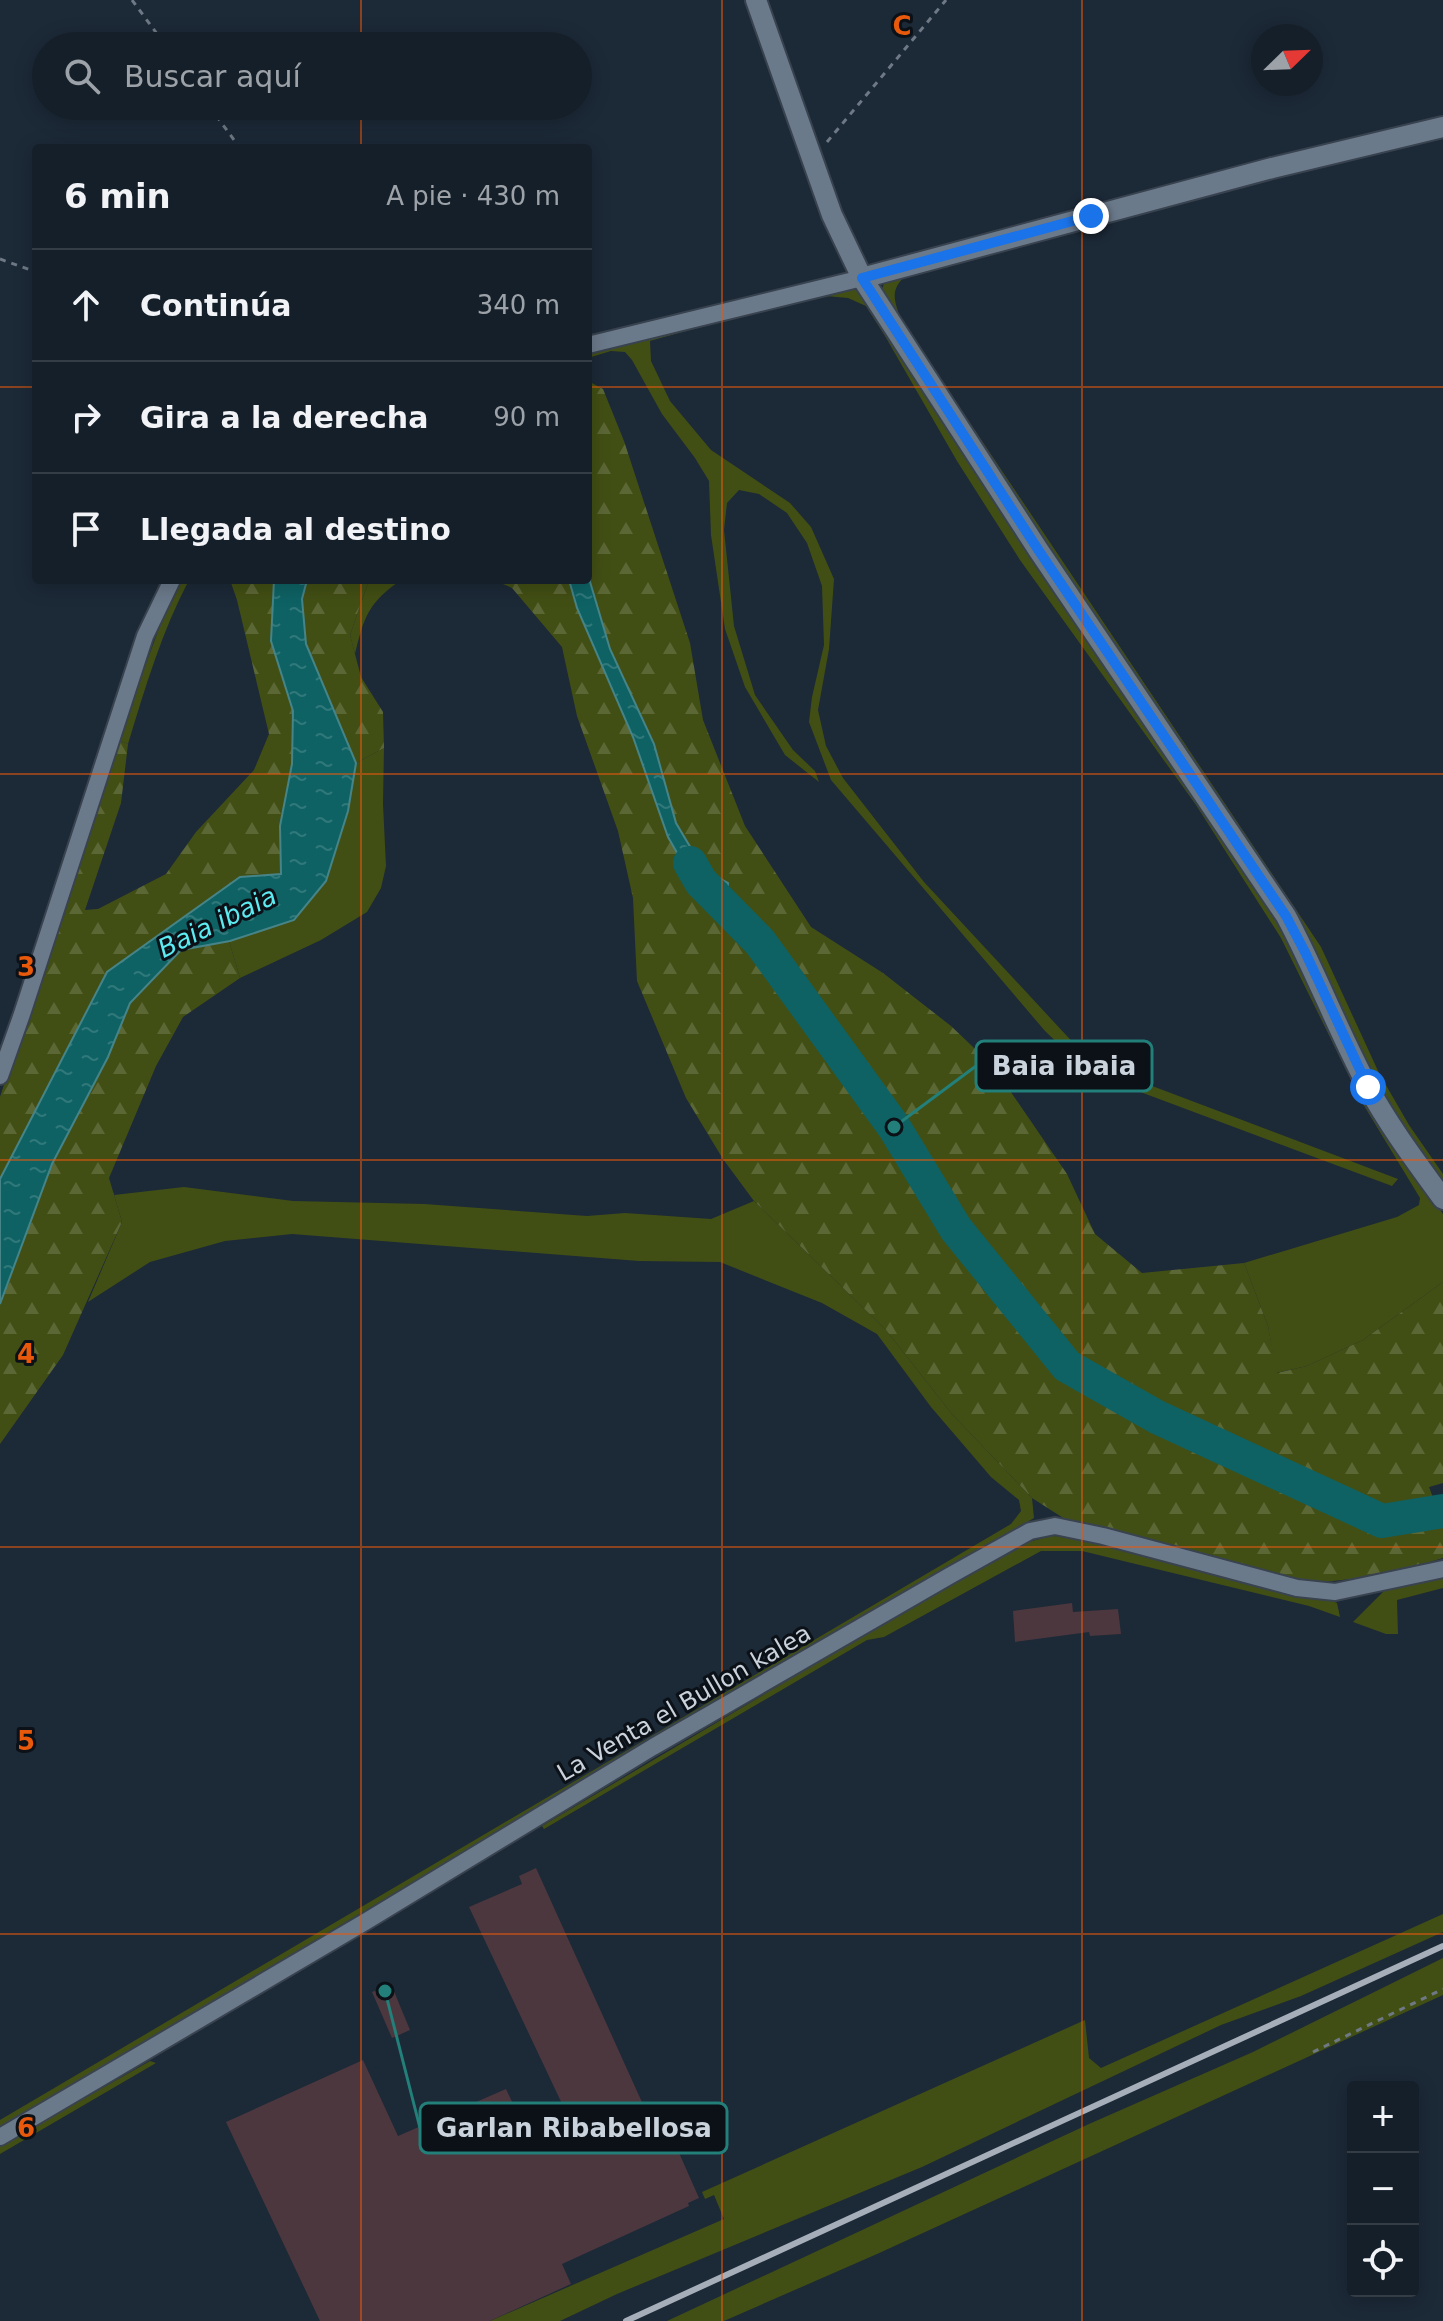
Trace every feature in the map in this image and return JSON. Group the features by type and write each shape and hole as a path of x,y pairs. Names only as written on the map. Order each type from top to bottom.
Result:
{"street":[{"path":"756,0 832,215 862,278 1039,551 1286,916 1368,1087 1395,1132 1443,1199"},
{"path":"592,344 862,278 1272,168 1443,127"},
{"path":"0,1076 145,636 170,584"},
{"name":"La Venta el Bullon kalea","path":"0,2137 653,1747 1030,1531 1055,1526 1297,1588 1335,1592 1443,1569"}],"path":[{"path":"132,0 156,32"},
{"path":"812,160 946,0"},
{"path":"219,120 237,144"},
{"path":"0,259 32,271"},
{"path":"1313,2052 1443,1989"}],"green space":[{"path":"1443,133 1443,138 1325,165 908,273 898,284 895,294 901,320 1321,947 1379,1073 1409,1125 1443,1174 1443,1185 1383,1100 1320,962 881,295 888,276"},
{"path":"853,287 869,299 944,424 1233,847 1291,941 1423,1185 1443,1214 1443,1282 1363,1340 1307,1366 1276,1373 1268,1326 1244,1263 1397,1217 1419,1205 1420,1198 1363,1104 1281,938 1196,805 1020,560 957,461 866,306 848,298 826,296 650,341 651,361 670,401 711,450 790,503 811,527 834,579 829,649 818,710 826,746 843,778 924,882 1079,1049 1131,1078 1398,1179 1392,1186 1119,1084 1069,1054 1045,1031 831,780 809,722 824,645 822,586 807,543 787,513 759,494 739,490 727,503 724,530 734,626 755,695 793,750 815,771 819,782 785,755 745,687 725,629 711,535 709,481 662,414 625,352 611,351 592,357 592,349"},
{"path":"592,383 603,389 624,441 690,643 703,720 745,826 811,927 883,973 951,1026 993,1066 1067,1174 1095,1234 1142,1273 1244,1263 1268,1326 1277,1373 1307,1366 1363,1340 1443,1282 1443,1483 1429,1487 1443,1524 1443,1558 1386,1575 1315,1583 1068,1521 1032,1498 952,1414 886,1330 754,1201 723,1159 686,1098 637,981 633,898 618,831 577,716 562,647 512,588 503,584 570,584 577,608 703,897 728,883 704,870 676,823 654,744 610,649 591,584"},
{"path":"177,584 187,584 162,640 128,744 118,740"},
{"path":"231,584 274,584 271,641 293,711 292,764 280,826 281,874 107,972 0,1179 0,1097 118,740 128,744 121,803 85,910 98,909 166,874 196,832 254,770 269,734"},
{"path":"306,584 368,584 350,635 361,677 383,712 384,748 356,763 306,644 302,599"},
{"path":"368,584 396,584 381,596 369,612 355,654 350,635"},
{"path":"384,748 386,866 381,888 367,912 321,940 240,978 229,941 294,920 348,811 356,763"},
{"path":"229,941 240,978 183,1017 156,1066 109,1178 122,1222 63,1355 0,1444 0,1304 52,1164 108,1057 130,1003 181,950"},
{"path":"184,1187 293,1201 424,1204 587,1216 625,1213 711,1219 754,1201 886,1330 952,1414 1032,1498 1034,1518 0,2127 0,2120 1011,1524 1021,1511 1019,1500 991,1477 931,1407 877,1334 822,1303 720,1262 639,1261 292,1234 225,1241 150,1262 88,1302 122,1222 114,1195"},
{"path":"1052,1536 1078,1537 1280,1592 1330,1600 1337,1603 1340,1617 1309,1606 1082,1551 1041,1551 884,1637 867,1640 544,1829 542,1826 1016,1545"},
{"path":"1443,1574 1443,1588 1397,1600 1398,1634 1386,1634 1353,1622 1385,1590"},
{"path":"1443,1914 1443,1932 1301,1996 1221,2025 922,2167 617,2294 560,2321 490,2321 724,2219 714,2195 705,2199 702,2192 1085,2020 1089,2058 1101,2068"},
{"path":"1443,1958 1443,1995 724,2321 667,2321 1089,2124 1253,2052"},
{"path":"150,2061 156,2063 0,2154 0,2146"}],"water":[{"path":"274,584 306,584 302,599 306,644 356,763 348,811 326,881 294,920 230,941 181,950 130,1003 108,1057 52,1164 0,1304 0,1179 107,972 240,877 281,874 280,826 292,764 293,711 271,641"},
{"path":"570,584 591,584 610,649 654,744 676,823 704,870 728,883 727,900 703,898 668,837 633,737 577,608"}],"building":[{"path":"1072,1603 1073,1612 1118,1609 1121,1634 1090,1636 1089,1632 1015,1642 1013,1611"},
{"path":"536,1868 660,2142 672,2137 699,2198 688,2203 689,2206 562,2264 571,2284 490,2321 320,2321 226,2122 363,2060 398,2136 506,2089 524,2127 564,2108 469,1907 522,1884 519,1876"},
{"path":"391,1984 410,2030 392,2038 372,1992"}],"waterway":[{"name":"Baia ibaia","path":"690,863 701,882 760,942 894,1127 956,1229 1067,1366 1157,1417 1382,1521 1443,1511"}],"railway":[{"path":"626,2321 1443,1946"}],"place":[{"name":"Baia ibaia","path":"894,1127"},
{"name":"Garlan Ribabellosa","path":"385,1991"}],"route":[{"path":"1091,216 862,278 1039,551 1286,916 1368,1087"}]}
